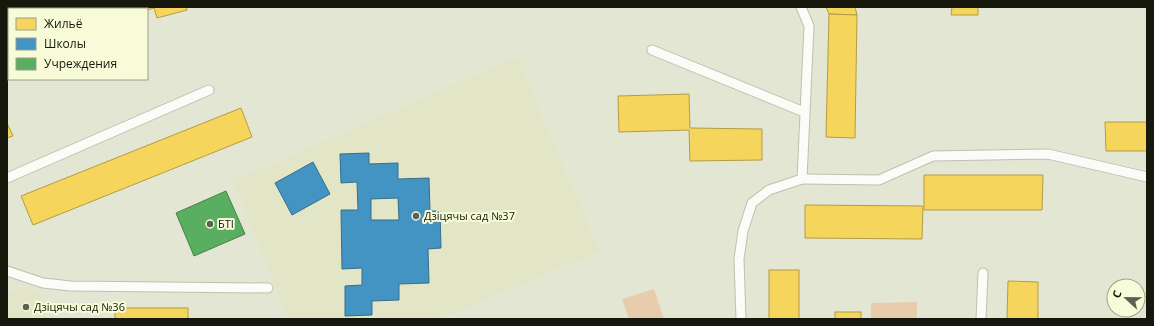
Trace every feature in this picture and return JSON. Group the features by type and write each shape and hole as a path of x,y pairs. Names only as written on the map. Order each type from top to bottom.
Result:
{"lane":[{"path":"801,7 809,26 802,179"},
{"path":"652,50 804,112"},
{"path":"7,178 209,90"},
{"path":"741,319 739,259 743,231 752,203 769,190 802,179 879,180 933,156 1048,154 1147,177"},
{"path":"7,271 43,283 71,286 268,288"},
{"path":"982,319 983,273"}],"shaded area":[{"name":"Дзіцячы сад №37","path":"517,57 599,251 439,319 288,319 234,181"},
{"name":"Дзіцячы сад №36","path":"26,287 38,292 49,319 7,319 7,295"},
{"path":"654,289 664,319 629,319 622,299"},
{"path":"917,302 917,319 871,319 871,303"}],"building: Жильё":[{"path":"74,7 74,8 50,8"},
{"path":"186,7 187,10 157,18 154,8 148,10 148,8 79,8"},
{"path":"826,7 855,7 857,15 829,14"},
{"path":"952,7 978,7 978,15 951,15"},
{"path":"829,14 857,15 855,138 826,137"},
{"path":"7,28 8,28 7,72"},
{"path":"689,94 690,128 762,129 762,160 690,161 689,130 619,132 618,96"},
{"path":"241,108 252,137 33,225 21,196"},
{"path":"1105,122 1147,122 1147,151 1106,151"},
{"path":"7,123 13,136 7,138"},
{"path":"924,175 1043,175 1042,210 924,210"},
{"path":"805,205 923,206 922,239 805,238"},
{"path":"769,270 799,270 799,319 769,319"},
{"path":"1008,281 1038,282 1038,319 1007,319"},
{"path":"115,308 188,308 188,319 115,319"},
{"path":"835,312 861,312 861,319 835,319"}],"building: Школы":[{"path":"369,153 369,164 398,163 398,179 429,178 430,211 440,211 441,248 428,249 429,283 399,284 399,300 372,301 372,315 345,316 345,286 362,285 362,268 342,269 341,210 358,210 357,182 341,183 340,154","holes":["398,198 399,220 371,220 371,199"]},
{"path":"313,162 330,194 292,215 275,183"}],"building: Учреждения":[{"name":"БТІ","path":"226,191 245,234 194,256 176,213"}],"place":[{"name":"Дзіцячы сад №37","path":"416,216"},
{"name":"БТІ","path":"210,224"},
{"name":"Дзіцячы сад №36","path":"26,307"}]}
